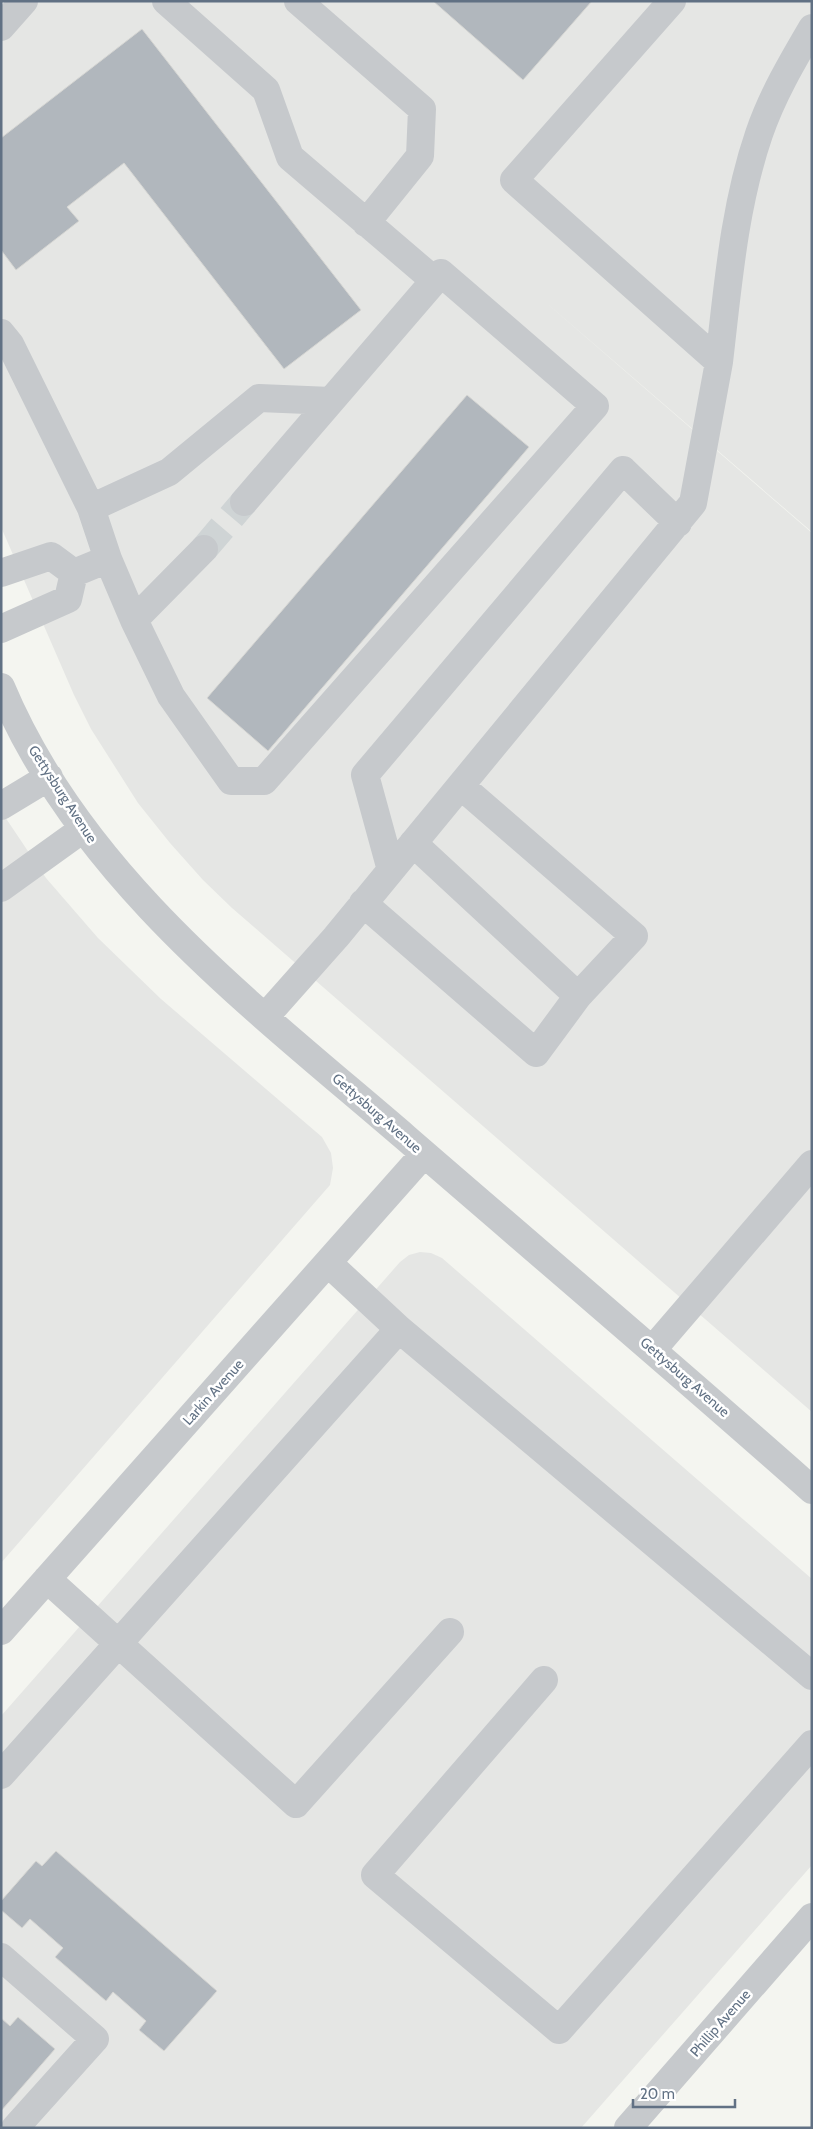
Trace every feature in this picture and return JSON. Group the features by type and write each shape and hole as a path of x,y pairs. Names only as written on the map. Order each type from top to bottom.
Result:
{"street":[{"path":"1,28 24,1"},
{"path":"166,1 266,90 290,157 435,281"},
{"path":"298,1 422,109 420,156 366,223"},
{"path":"672,1 514,180 719,362"},
{"path":"265,1017 391,870 694,503 719,362 732,251 744,183 759,133 774,97 812,28"},
{"path":"1,333 10,344 91,508 108,559 134,620 171,696 231,781 264,781 595,406 441,273 244,502"},
{"path":"91,508 169,472 259,398 331,401"},
{"path":"391,870 365,775 623,470 678,523"},
{"path":"134,620 204,549"},
{"path":"1,573 51,556 74,573"},
{"path":"74,573 108,559"},
{"path":"1,630 68,599 74,573"},
{"name":"Gettysburg Avenue","path":"1,687 12,712 49,778 83,830 188,948 265,1017 653,1349 812,1490"},
{"path":"1,806 49,778"},
{"path":"363,903 536,1054 578,996 634,936 461,786"},
{"path":"1,888 83,830"},
{"path":"413,843 578,996"},
{"name":"Larkin Avenue","path":"2,1627 47,1579 424,1154"},
{"path":"653,1349 812,1164"},
{"path":"328,1263 399,1329 812,1676"},
{"path":"1,1775 399,1329"},
{"path":"47,1579 296,1804 450,1632"},
{"path":"544,1680 374,1875 559,2030 812,1744"},
{"name":"Phillip Avenue","path":"628,2128 812,1918"},
{"path":"1,1957 95,2039 15,2128"}],"shaded area":[{"path":"1,1 812,1 812,532 536,294 812,533 812,1412 232,908 203,880 138,803 91,729 74,695 1,527"},
{"path":"1,811 46,878 98,938 161,999 322,1137 331,1153 333,1168 330,1185 1,1563"},
{"path":"420,1252 431,1253 442,1258 812,1579 812,1865 581,2128 1,2128 1,1716 400,1262 409,1255"}],"building":[{"path":"433,1 592,1 523,80"},
{"path":"142,29 361,310 284,369 124,163 67,207 79,221 16,270 1,250 1,138"},
{"path":"467,395 529,447 268,751 207,698"},
{"path":"56,1851 217,1991 164,2051 139,2030 146,2021 113,1992 106,2001 55,1957 63,1948 30,1919 22,1928 1,1910 1,1901 36,1861 42,1866"},
{"path":"18,2017 55,2049 1,2111 1,2018 10,2026"}],"tunnel":[{"path":"204,549 244,502"}]}
